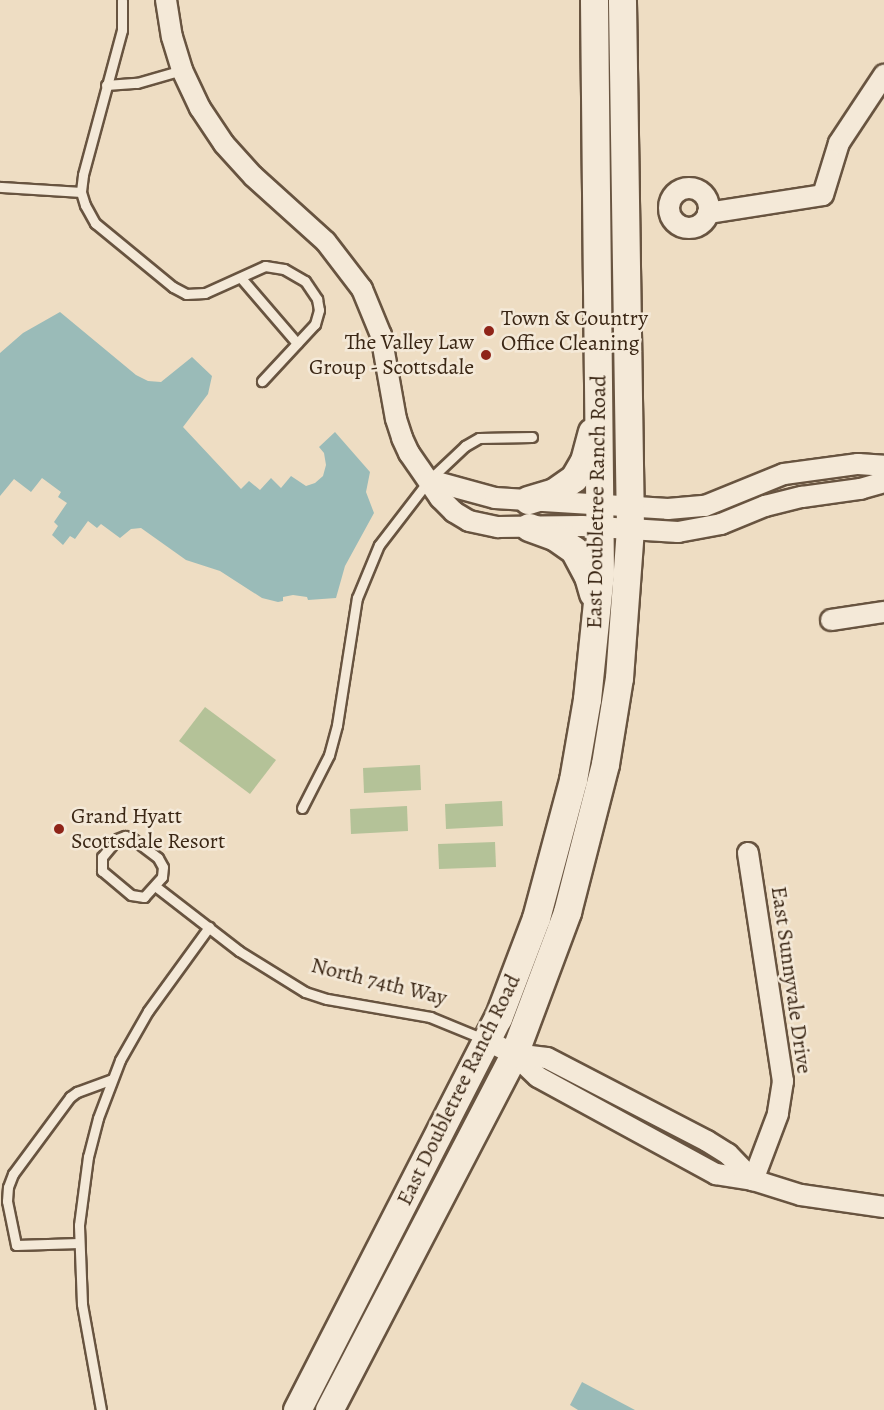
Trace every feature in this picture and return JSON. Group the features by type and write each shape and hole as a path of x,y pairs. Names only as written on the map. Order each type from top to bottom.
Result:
{"main road":[{"name":"East Doubletree Ranch Road","path":"297,1410 488,1041 531,934 564,816 585,718 597,609 601,515 594,0"},
{"name":"East Doubletree Ranch Road","path":"329,1410 514,1054 564,922 597,801 619,678 630,518 622,0"},
{"path":"597,609 588,576 574,550 554,536 529,513 574,478 584,461 600,405"}],"street":[{"path":"166,0 172,37 182,70 200,108 224,144 253,176 326,242 362,289 381,335 396,418 402,438 409,453 447,505 469,521 492,526 529,513 601,515 698,530 782,502 860,489 884,482"},
{"path":"708,213 823,195 839,143 884,75"},
{"path":"630,518 705,506 776,476 858,464 884,466"},
{"path":"776,476 782,502"},
{"path":"429,480 495,498 529,513 601,515"},
{"path":"726,497 735,519"},
{"path":"831,620 884,612"},
{"name":"East Sunnyvale Drive","path":"748,853 783,1081 778,1114 753,1180"},
{"name":"North 74th Way","path":"488,1041 514,1054 538,1077 678,1155 716,1173 753,1180 801,1196 884,1206"},
{"name":"North 74th Way","path":"514,1054 547,1058 691,1133 728,1154 753,1180"},
{"path":"678,1155 691,1133"}],"lane":[{"path":"122,0 122,30 83,175 81,192 94,223 186,294 205,293 265,266 284,269 305,281 317,299 319,310 315,324 262,381"},
{"path":"106,85 137,83 182,70"},
{"path":"0,187 81,192"},
{"path":"241,278 297,343"},
{"path":"302,808 321,774 333,741 352,625 363,580 379,545 429,480 472,441 487,438 532,437"},
{"path":"129,837 158,858 163,872 155,886 144,897 135,897 102,871 102,857 117,839 129,837"},
{"name":"North 74th Way","path":"155,886 239,951 305,992 327,999 430,1017 488,1041"},
{"path":"101,1410 82,1304 79,1243 88,1156 112,1079 139,1026 209,927"},
{"path":"79,1243 16,1245 8,1201 8,1187 13,1174 70,1097 85,1088 112,1079"},
{"path":"617,1122 631,1102"}],"green space":[{"path":"205,707 276,760 250,794 179,741"},
{"path":"420,765 421,790 364,793 363,768"},
{"path":"502,801 503,826 446,829 445,804"},
{"path":"407,806 408,831 351,834 350,809"},
{"path":"495,842 496,867 439,869 438,844"}],"water":[{"path":"60,312 136,375 148,381 161,382 192,357 212,376 208,394 183,427 241,489 249,481 260,490 271,478 281,488 291,476 306,486 315,483 323,476 326,465 324,453 319,447 335,432 370,472 366,492 374,513 345,566 336,598 308,600 307,597 293,595 283,597 283,601 278,602 262,598 220,571 186,560 141,528 131,529 120,538 101,524 97,528 88,521 75,539 70,536 63,545 52,535 58,526 54,522 67,503 58,497 61,492 42,478 31,492 14,479 0,496 0,353 23,333"},
{"path":"582,1382 635,1410 578,1410 570,1405"}],"place":[{"name":"Town & Country Office Cleaning","path":"489,331"},
{"name":"The Valley Law Group - Scottsdale","path":"486,355"},
{"name":"Grand Hyatt Scottsdale Resort","path":"59,829"}]}
